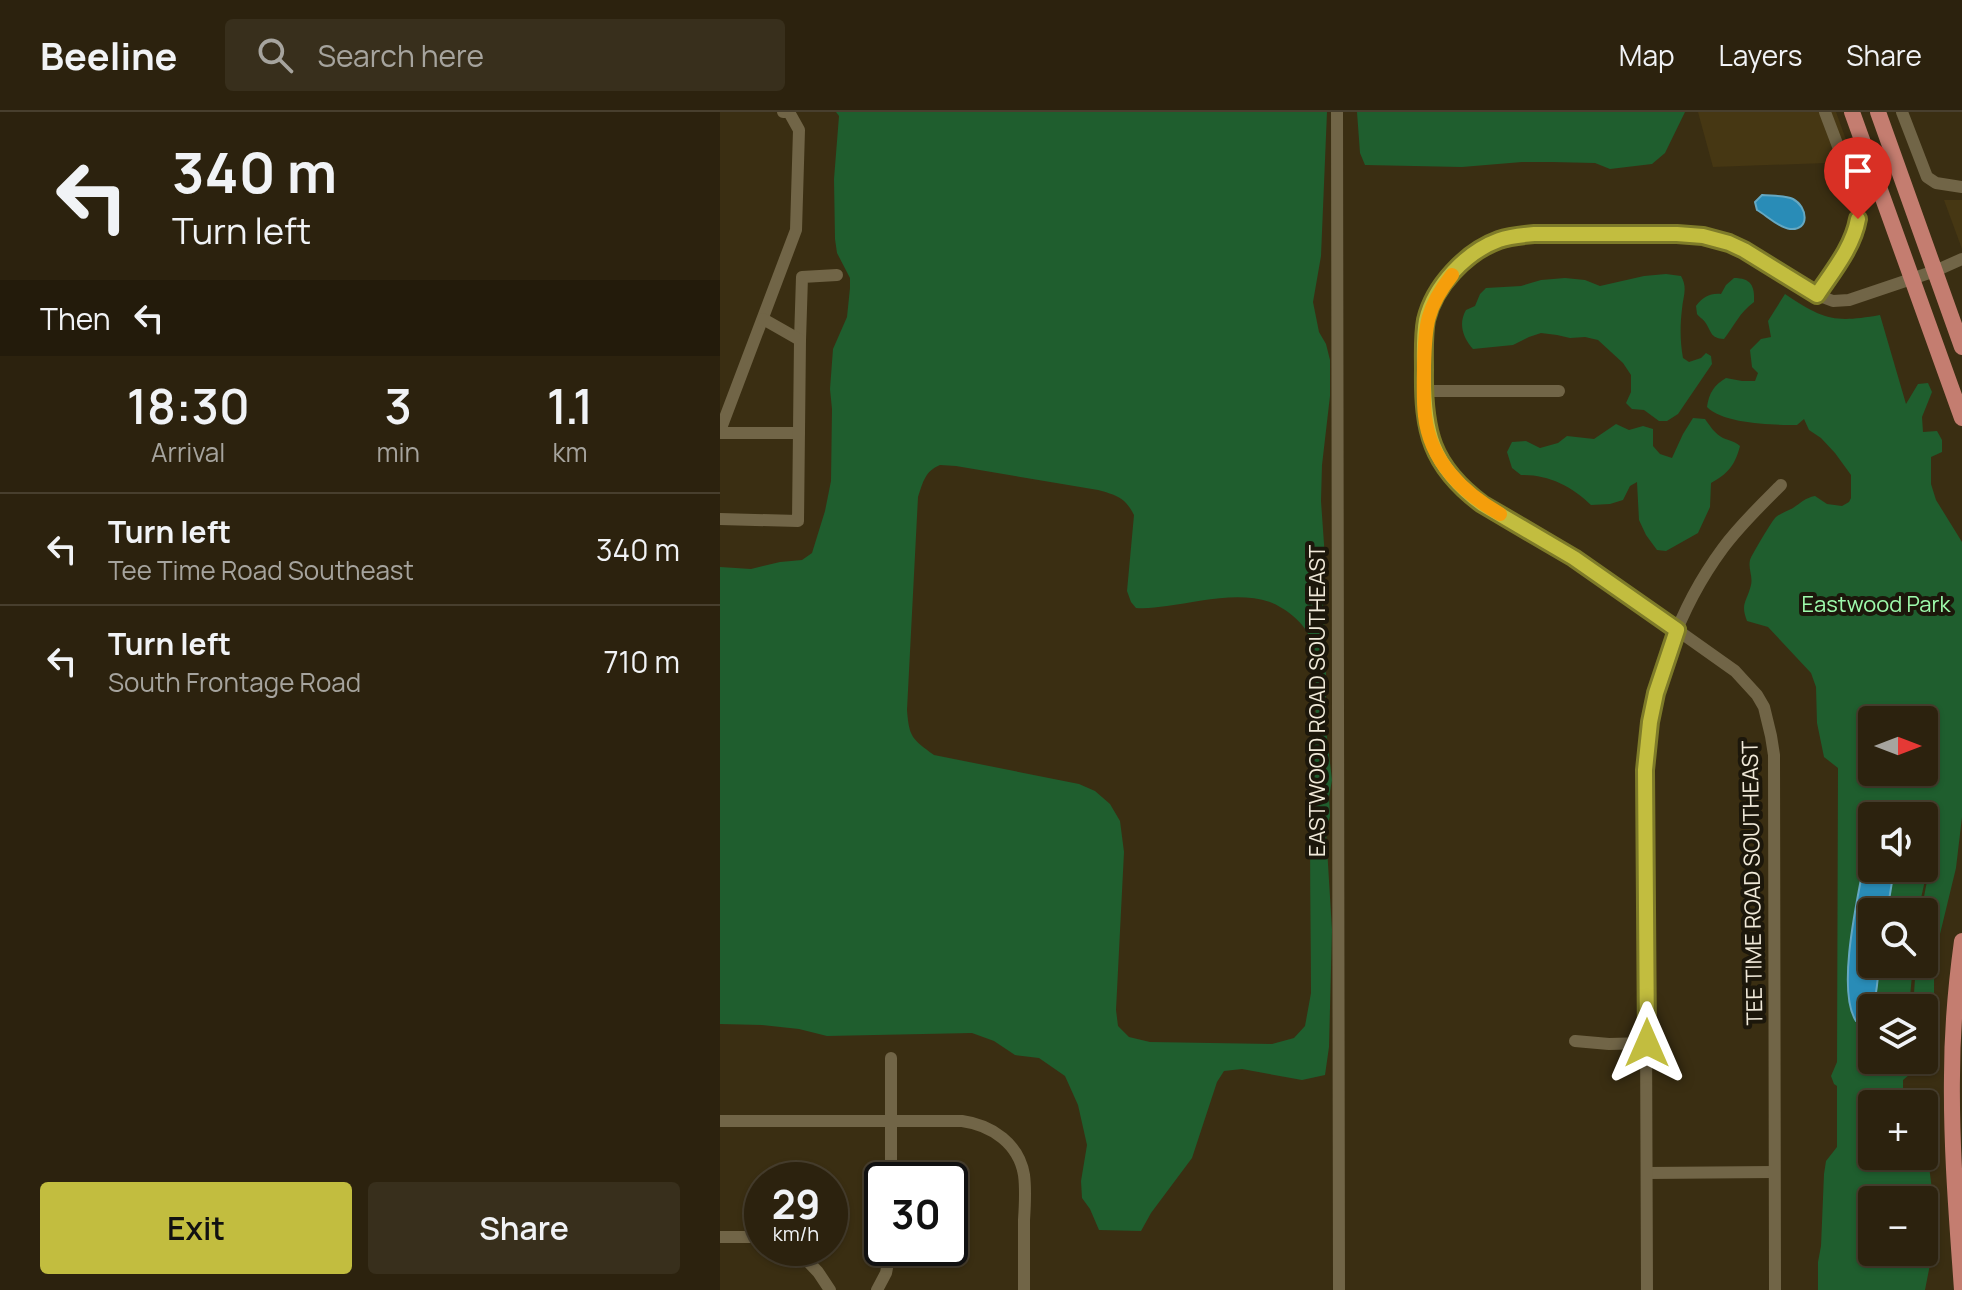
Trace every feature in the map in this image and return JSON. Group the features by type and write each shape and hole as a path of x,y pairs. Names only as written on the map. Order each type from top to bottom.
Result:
{"main road":[{"path":"1852,112 1962,418"},
{"path":"1878,112 1962,347"},
{"path":"1962,941 1952,1073 1962,1290"}],"street":[{"path":"783,112 789,112 799,130 796,230 720,432 799,433"},
{"name":"EASTWOOD ROAD SOUTHEAST","path":"1337,112 1339,1290"},
{"path":"1825,112 1855,191 1858,219 1851,244 1817,295 1839,301 1935,271 1962,259"},
{"path":"1902,112 1927,177 1936,183 1962,187"},
{"name":"TEE TIME ROAD SOUTHEAST","path":"1775,1290 1774,770 1764,707 1735,671 1574,558 1469,494 1453,478 1433,446 1425,417 1424,339 1434,301 1456,269 1499,240 1515,236 1703,236 1744,250 1817,295"},
{"path":"1935,271 1962,270"},
{"path":"720,519 798,521 802,277 837,275"},
{"path":"763,319 800,340"},
{"path":"1424,391 1559,391"},
{"path":"1647,1290 1645,770 1650,722 1656,693 1677,630 1698,588 1724,547 1781,485"},
{"path":"1575,1041 1647,1043"},
{"path":"891,1058 891,1162"},
{"path":"720,1121 962,1121 988,1127 1007,1142 1024,1174 1024,1290"},
{"path":"1647,1173 1774,1172"},
{"path":"720,1237 744,1237"},
{"path":"812,1266 830,1290"},
{"path":"877,1290 887,1266"}],"shaded area":[{"path":"1698,112 1836,112 1854,162 1713,167"},
{"path":"1944,200 1962,200 1962,249"}],"green space":[{"path":"836,112 1327,112 1321,256 1313,302 1319,332 1330,360 1321,501 1325,558 1326,729 1332,780 1326,831 1332,930 1329,1047 1325,1075 1302,1080 1242,1069 1224,1071 1217,1082 1192,1158 1141,1231 1099,1230 1082,1198 1081,1181 1087,1145 1078,1105 1065,1076 1039,1058 1015,1055 994,1041 972,1033 827,1036 799,1029 720,1024 720,567 751,569 802,560 812,553 825,511 831,481 833,349 847,317 850,288 850,278 837,253 835,239 834,179 839,116","holes":["940,465 1098,490 1123,500 1134,515 1127,591 1136,608 1244,597 1270,602 1288,612 1307,632 1316,671 1310,810 1311,993 1305,1026 1294,1038 1272,1044 1150,1042 1129,1037 1118,1026 1116,1010 1124,852 1120,821 1110,804 1095,791 1079,784 934,755 913,737 907,710 918,497 931,470"]},
{"path":"1357,112 1685,112 1665,153 1652,164 1610,169 1595,163 1552,162 1462,167 1365,165 1360,153"},
{"path":"1666,274 1681,276 1684,284 1681,327 1683,358 1689,362 1706,353 1711,356 1712,364 1678,414 1667,421 1659,421 1644,410 1632,409 1626,403 1631,392 1631,375 1623,363 1598,340 1541,333 1513,345 1473,349 1463,331 1462,320 1466,310 1475,306 1486,288 1521,286 1565,278 1585,280 1600,286"},
{"path":"1734,278 1751,284 1754,302 1724,339 1719,338 1697,315 1696,306 1707,296 1721,294"},
{"name":"Eastwood Park","path":"1785,294 1830,317 1851,319 1880,315 1906,404 1918,384 1928,383 1932,392 1922,417 1923,432 1937,431 1942,440 1942,452 1931,457 1931,484 1936,500 1962,542 1962,817 1956,868 1938,945 1938,898 1924,898 1927,882 1938,882 1938,802 1858,802 1858,882 1925,882 1921,898 1858,898 1858,978 1912,978 1910,994 1858,994 1858,1074 1910,1074 1903,1080 1903,1090 1858,1090 1858,1170 1930,1170 1932,1186 1858,1186 1858,1266 1930,1266 1925,1290 1818,1290 1824,1174 1826,1161 1837,1147 1837,1086 1831,1076 1837,1062 1838,768 1824,757 1817,723 1816,687 1811,673 1768,627 1747,621 1744,606 1751,582 1750,560 1774,519 1815,496 1827,504 1842,506 1849,502 1851,475 1821,438 1809,430 1804,419 1797,425 1749,422 1725,417 1707,407 1713,390 1726,378 1755,381 1758,373 1752,367 1750,350 1761,339 1771,337 1768,321"},
{"path":"1693,418 1705,419 1723,438 1740,446 1730,468 1711,483 1710,507 1698,533 1666,551 1657,550 1639,520 1637,482 1630,486 1623,500 1591,505 1559,482 1521,475 1512,468 1507,452 1512,442 1526,441 1540,448 1558,443 1567,436 1594,439 1616,424 1629,430 1643,426 1653,429 1653,446 1660,454 1672,458"},
{"name":"Eastwood Park","path":"1915,978 1934,978 1934,994 1914,994"}],"water":[{"path":"1762,195 1793,199 1802,207 1804,222 1796,229 1777,224 1757,210 1755,202"},
{"path":"1861,882 1892,882 1889,898 1858,898 1858,978 1878,978 1876,994 1858,994 1858,1021 1850,1007 1848,988 1854,918"}],"slow traffic":[{"path":"1452,275 1434,301 1427,319 1424,403 1427,431 1453,478 1482,504 1500,514"}],"route":[{"path":"1647,1043 1645,770 1656,693 1677,630 1574,558 1482,504 1453,478 1427,431 1424,403 1427,319 1443,287 1456,269 1471,256 1499,240 1535,234 1703,236 1744,250 1817,295 1851,244 1858,219"}]}
